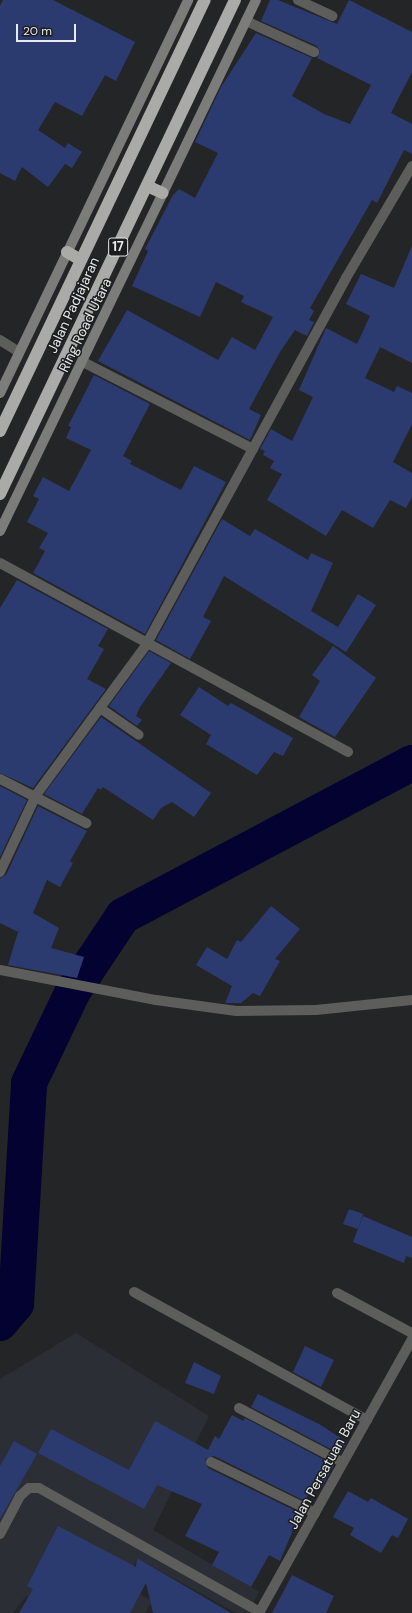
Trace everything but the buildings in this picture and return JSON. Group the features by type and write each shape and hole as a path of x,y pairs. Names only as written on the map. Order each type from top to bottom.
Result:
{"highway":[{"name":"Jalan Padjajaran","path":"0,431 205,0"},
{"name":"Jalan Padjajaran","path":"0,494 235,0"},
{"path":"147,186 163,193"},
{"path":"67,252 81,260"}],"street":[{"path":"0,392 188,0"},
{"name":"Ring Road Utara","path":"0,531 83,362 256,0"},
{"path":"298,0 333,16"},
{"path":"246,21 314,52"},
{"path":"0,872 36,795 146,645 346,278 412,166"},
{"path":"0,340 19,352"},
{"path":"83,362 253,449"},
{"path":"0,563 146,645 348,752"},
{"path":"100,708 139,735"},
{"path":"0,779 36,795 86,823"},
{"path":"4,971 156,1000 236,1011 316,1010 412,1000"},
{"path":"134,1292 367,1420"},
{"path":"337,1293 412,1332"},
{"name":"Jalan Persatuan Baru","path":"260,1613 342,1462 411,1345"},
{"path":"240,1408 342,1462"},
{"path":"211,1462 314,1513"},
{"path":"0,1534 20,1496 29,1488 39,1488 260,1613"}],"shaded area":[{"path":"76,1333 209,1416 153,1530 259,1592 248,1613 236,1613 137,1558 126,1586 152,1601 145,1613 60,1613 26,1596 13,1613 0,1613 0,1379"}],"waterway":[{"path":"0,1323 16,1304 29,1083 73,991 123,916 412,763"}]}
